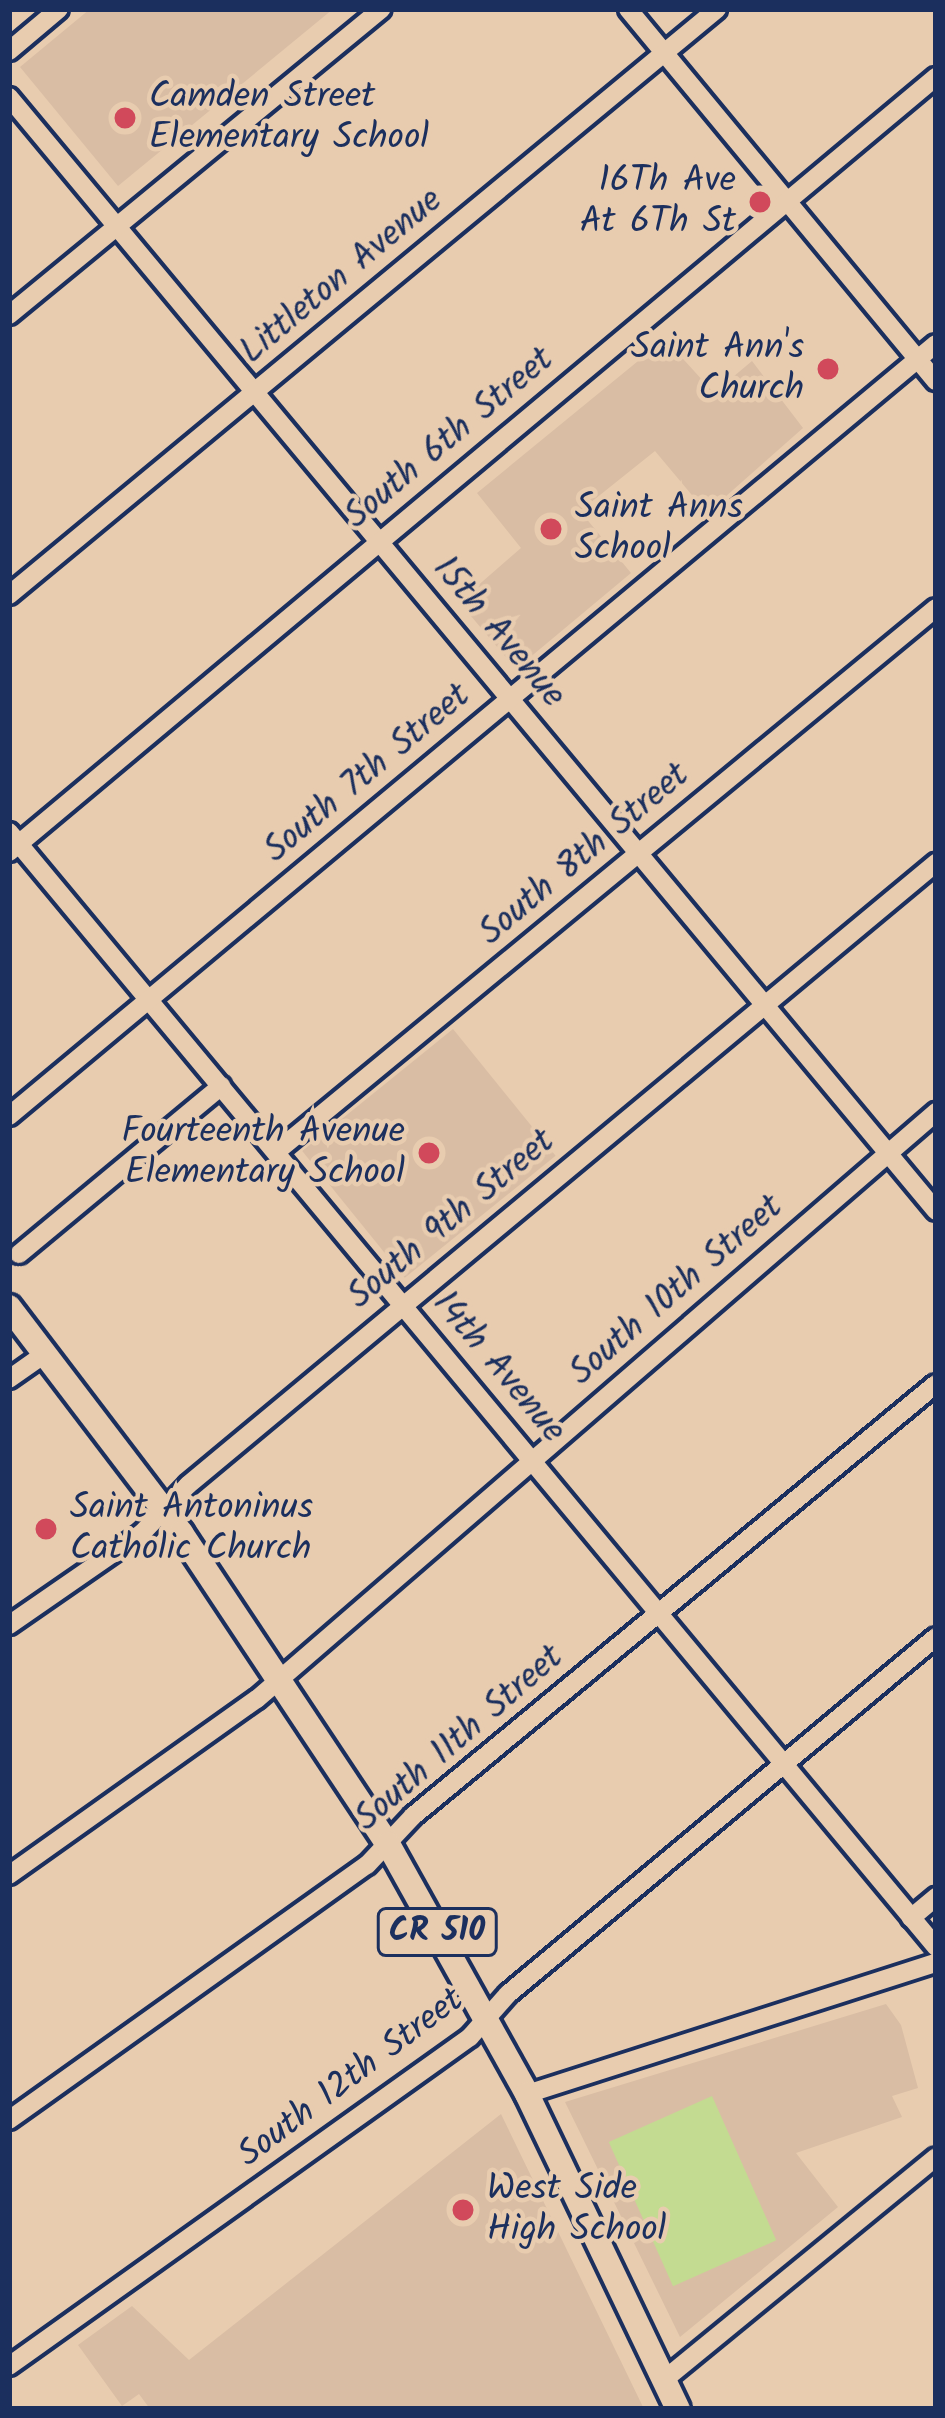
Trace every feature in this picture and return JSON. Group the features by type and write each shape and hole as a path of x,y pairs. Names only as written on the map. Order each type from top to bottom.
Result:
{"main road":[{"name":"CR 510","path":"9,1307 165,1510 281,1677 388,1844 527,2094 678,2409"}],"street":[{"path":"9,51 58,9"},
{"path":"9,315 381,9"},
{"path":"628,9 936,381"},
{"name":"Littleton Avenue","path":"9,595 717,9"},
{"name":"South 6th Street","path":"12,842 936,77"},
{"name":"15th Avenue","path":"9,97 936,1211"},
{"name":"South 7th Street","path":"9,1116 936,344"},
{"name":"South 8th Street","path":"276,1152 936,608"},
{"name":"14th Avenue","path":"12,842 150,999 936,1947"},
{"name":"South 9th Street","path":"9,1625 165,1510 402,1304 936,863"},
{"path":"19,1254 221,1086"},
{"name":"South 10th Street","path":"9,1875 281,1677 936,1112"},
{"path":"9,1379 46,1353"},
{"name":"South 11th Street","path":"9,2120 388,1844 936,1384"},
{"name":"South 12th Street","path":"9,2366 487,2020 936,1637"},
{"path":"911,1918 936,1897"},
{"path":"527,2094 936,1963"},
{"path":"664,2379 936,2157"}],"shaded area":[{"name":"Camden Street Elementary School","path":"90,9 333,9 118,186 20,67"},
{"path":"665,339 714,393 752,361 803,428 707,513 655,451 580,511 631,573 516,669 459,602 521,548 477,493"},
{"name":"Fourteenth Avenue Elementary School","path":"453,1029 556,1156 405,1278 302,1151"},
{"path":"886,2004 901,2025 918,2088 892,2096 902,2117 796,2153 838,2207 680,2337 565,2102"},
{"name":"West Side High School","path":"501,2114 644,2409 150,2409 139,2394 122,2406 78,2345 132,2306 189,2360"}],"green space":[{"path":"712,2096 776,2240 673,2286 609,2142"}],"place":[{"name":"Camden Street Elementary School","path":"125,118"},
{"name":"16Th Ave At 6Th St","path":"760,202"},
{"name":"Saint Ann's Church","path":"828,369"},
{"name":"Saint Anns School","path":"551,529"},
{"name":"Fourteenth Avenue Elementary School","path":"429,1153"},
{"name":"Saint Antoninus Catholic Church","path":"46,1529"},
{"name":"West Side High School","path":"463,2210"}]}
